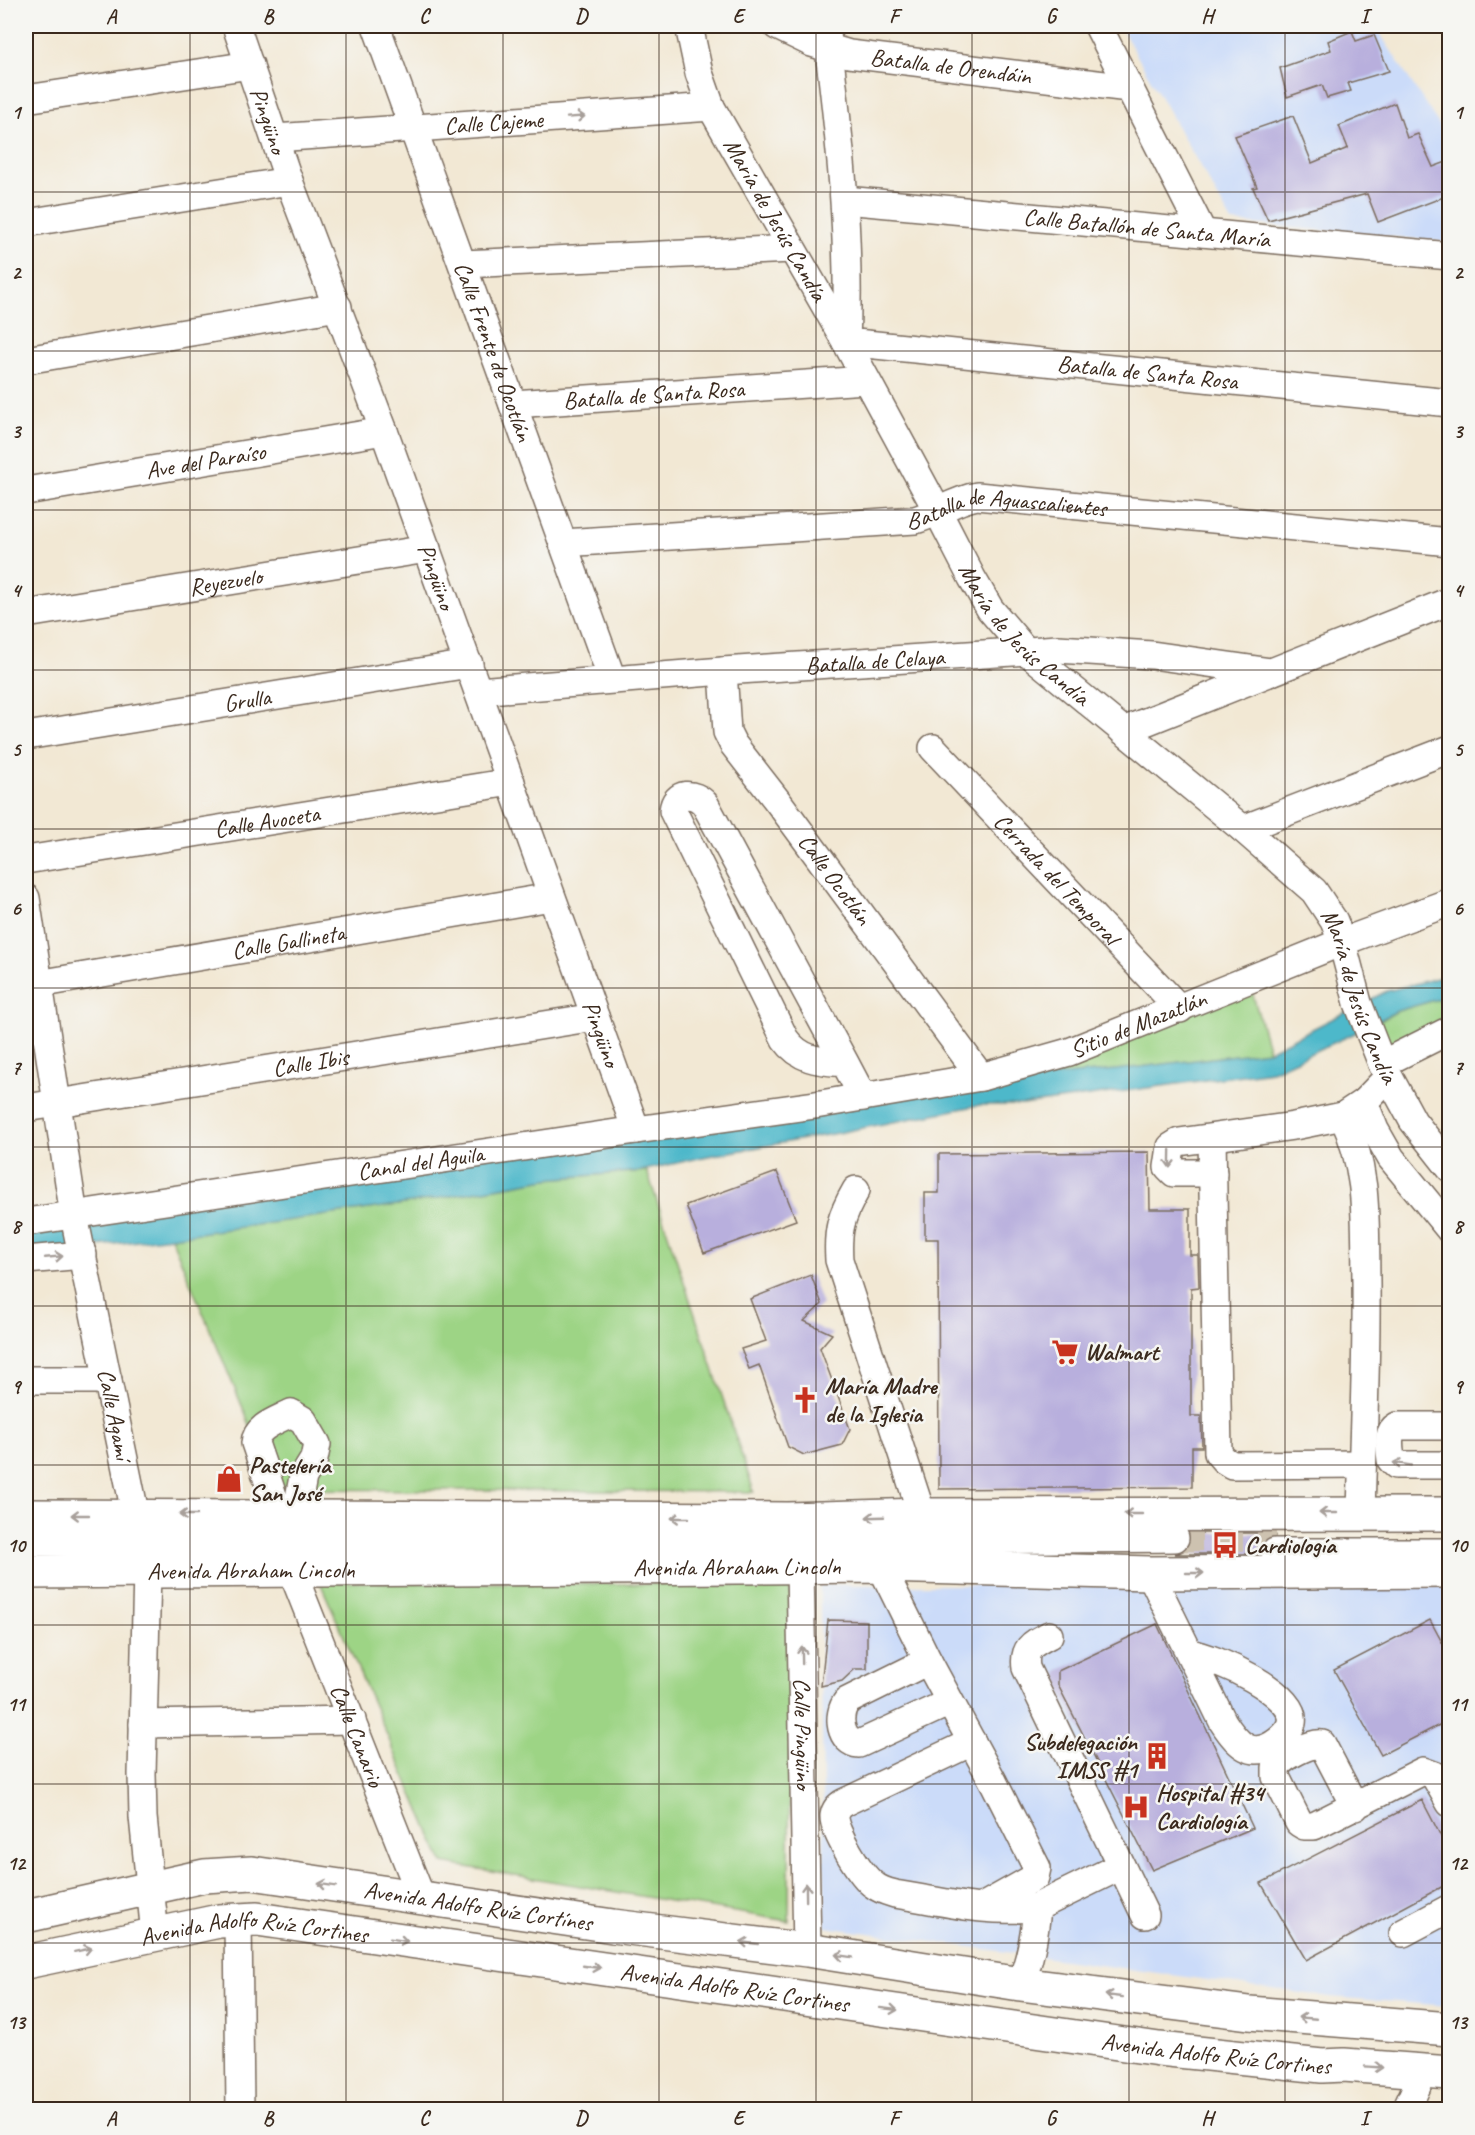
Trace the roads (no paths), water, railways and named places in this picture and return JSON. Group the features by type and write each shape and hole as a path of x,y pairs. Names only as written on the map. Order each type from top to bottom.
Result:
{"main road":[{"path":"26,1516 142,1546 292,1516 795,1545 922,1515 1449,1514"},
{"name":"Avenida Abraham Lincoln","path":"26,1572 142,1546 292,1571 795,1545 881,1566 1150,1573 1449,1571"},
{"name":"Avenida Adolfo Ruíz Cortínes","path":"149,1888 204,1876 252,1873 422,1899 807,1950"},
{"name":"Avenida Adolfo Ruíz Cortines","path":"26,1916 149,1888"},
{"name":"Avenida Adolfo Ruíz Cortines","path":"26,1962 238,1919 280,1922 1160,2049 1323,2066 1441,2066"},
{"path":"676,1978 693,1971 714,1967 787,1973 799,1965 807,1950"},
{"name":"Avenida Adolfo Ruíz Cortines","path":"807,1950 1020,1984 1249,2013 1449,2029"}],"street":[{"name":"Pingüino","path":"236,26 289,181 384,431 636,1130"},
{"name":"Calle Frente de Ocotlán","path":"376,26 612,679"},
{"name":"María de Jesús Candía","path":"688,26 699,73 711,107 846,342 990,609 1025,650 1243,829 1314,891 1334,921 1358,1003 1385,1070 1413,1121 1449,1168"},
{"name":"Batalla de Orendáin","path":"777,26 827,37 869,57 1128,88"},
{"path":"1098,26 1203,233"},
{"path":"827,37 845,200 848,284 846,342"},
{"path":"26,99 250,65"},
{"name":"Calle Cajeme","path":"275,138 711,107"},
{"path":"26,223 289,181"},
{"name":"Calle Batallón de Santa María","path":"845,200 1449,256"},
{"path":"463,264 792,249"},
{"path":"26,360 338,307"},
{"name":"Batalla de Santa Rosa","path":"846,342 1449,403"},
{"name":"Batalla de Santa Rosa","path":"513,404 866,380"},
{"name":"Ave del Paraíso","path":"26,491 384,431"},
{"name":"Batalla de Aguascalientes","path":"563,543 915,520 938,512 964,498 994,496 1449,542"},
{"name":"Reyezuelo","path":"26,614 427,549"},
{"path":"1123,731 1449,601"},
{"name":"Batalla de Celaya","path":"478,691 612,679 1025,650 1104,650 1270,672"},
{"name":"Grulla","path":"26,736 469,664"},
{"name":"Calle Ocotlán","path":"723,671 727,732 733,744 981,1077"},
{"name":"Cerrada del Temporal","path":"933,748 1180,1008"},
{"path":"1243,829 1449,749"},
{"name":"Calle Avoceta","path":"26,860 510,782"},
{"path":"845,1063 815,1060 797,1053 790,1046 673,811 678,799 686,794 694,795 705,804 768,922 845,1063 863,1097"},
{"name":"Calle Gallineta","path":"32,985 551,897"},
{"name":"Calle Agamí","path":"26,898 32,985 58,1103 79,1236 142,1546 143,1817 155,1935"},
{"name":"Sitio de Mazatlán","path":"815,1105 981,1077 1068,1052 1342,942 1449,902"},
{"path":"734,934 768,922"},
{"name":"Calle Ibis","path":"26,1108 595,1017"},
{"path":"1212,1173 1174,1173 1168,1167 1169,1152 1175,1144 1212,1139 1354,1109 1385,1070 1449,1030"},
{"name":"Canal del Aguila","path":"26,1222 79,1236 636,1130 815,1105"},
{"path":"1354,1109 1375,1130 1391,1158 1449,1230"},
{"path":"1354,1109 1356,1149 1365,1195 1366,1343 1361,1513"},
{"path":"1212,1139 1218,1453 1232,1465 1362,1464"},
{"path":"856,1190 844,1211 837,1239 838,1260 922,1515"},
{"path":"26,1260 79,1236"},
{"path":"26,1380 108,1380"},
{"path":"1449,1426 1397,1426 1390,1435 1391,1460 1396,1466 1449,1465"},
{"path":"1449,1539 1276,1545 1449,1552"},
{"path":"26,1542 142,1546 1175,1545"},
{"name":"Calle Pingüino","path":"795,1545 807,1950"},
{"path":"26,1554 142,1546"},
{"path":"881,1566 928,1661 1037,1868 1035,1877 982,1907"},
{"name":"Calle Canario","path":"292,1571 422,1899"},
{"path":"1150,1573 1190,1653"},
{"path":"1049,1635 1027,1650 1024,1659 1026,1668 1145,1915"},
{"path":"928,1661 847,1701 842,1707 840,1717 848,1740 859,1744 950,1702"},
{"path":"143,1724 352,1720"},
{"path":"972,1742 838,1806 834,1818 850,1854 863,1875 873,1884 895,1894 982,1907 1024,1909 1037,1907 1121,1866"},
{"path":"1355,1807 1423,1772 1434,1775 1449,1803"},
{"path":"1020,1984 1027,1968 1033,1942 1037,1907"},
{"path":"1403,1933 1449,1908"},
{"path":"238,1919 240,2109"},
{"path":"1406,2109 1441,2066"}],"water":[{"path":"1449,975 1449,996 1397,1011 1272,1071 1023,1105 980,1105 708,1156 641,1171 546,1179 411,1203 81,1248 26,1258 26,1222 981,1077 1026,1079 1269,1051 1387,991"}],"tunnel":[{"path":"1175,1538 1276,1537"}],"place":[{"name":"Walmart","path":"1065,1352"},
{"name":"María Madre de la Iglesia","path":"805,1400"},
{"name":"Pastelería San José","path":"229,1479"},
{"name":"Cardiología","path":"1225,1545"},
{"name":"Subdelegación IMSS #1","path":"1157,1756"},
{"name":"Hospital #34 Cardiología","path":"1136,1807"}]}
